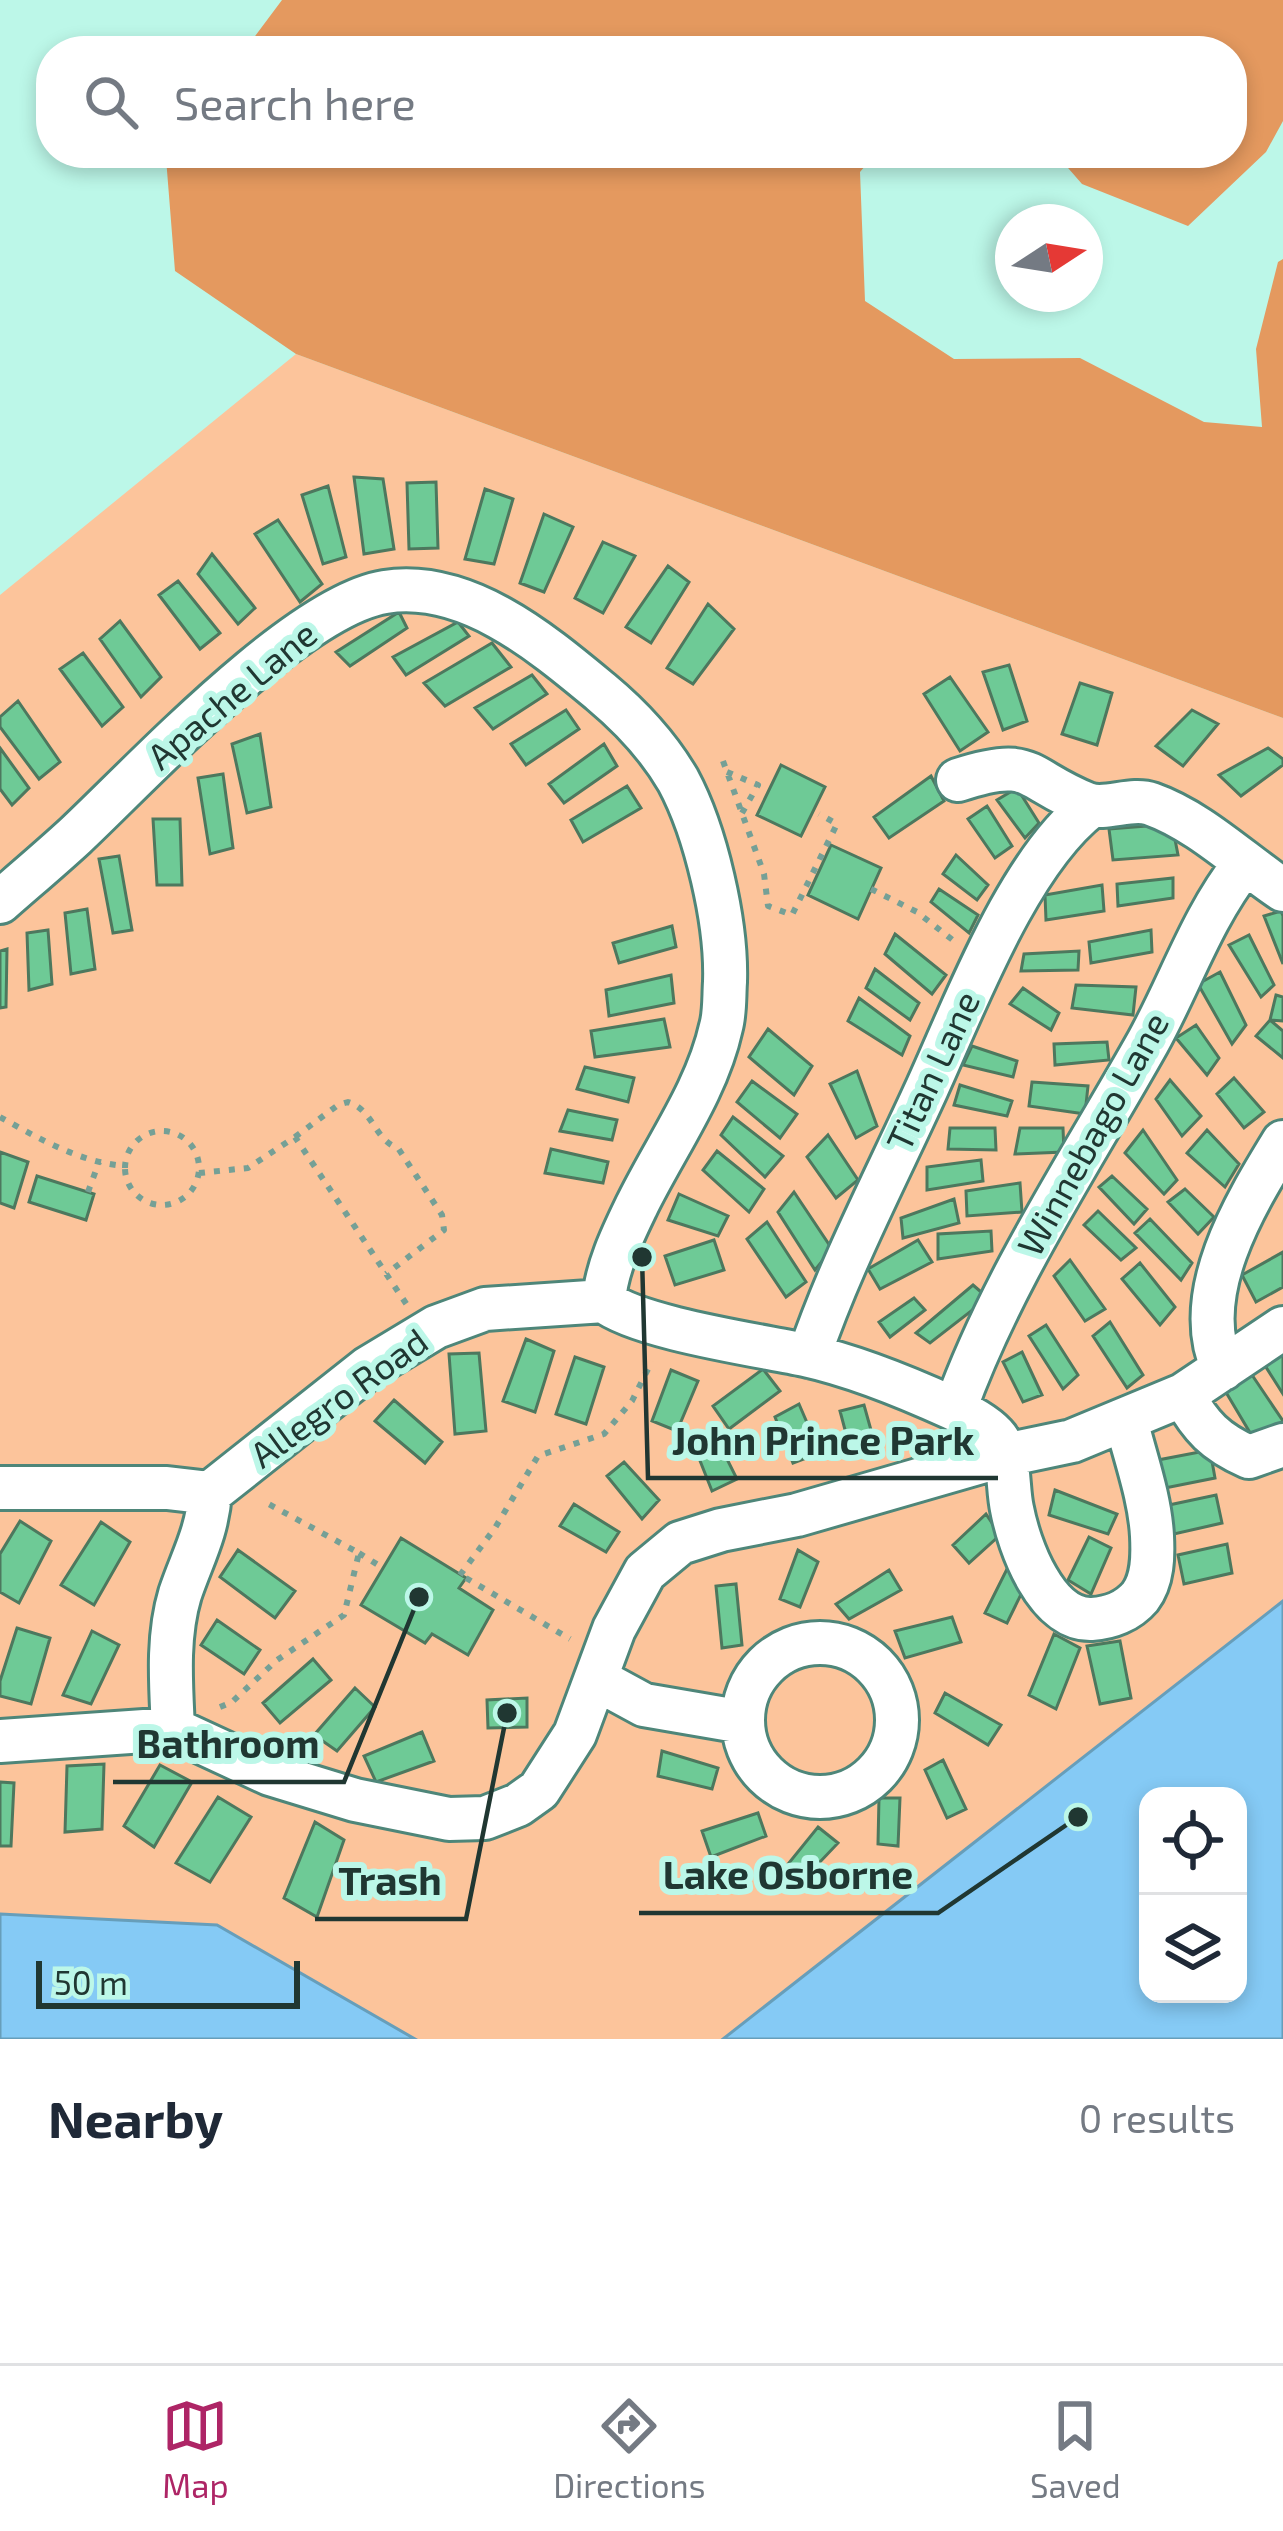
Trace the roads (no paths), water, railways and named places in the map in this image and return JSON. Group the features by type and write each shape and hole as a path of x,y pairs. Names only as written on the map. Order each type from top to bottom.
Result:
{"street":[{"name":"Apache Lane","path":"0,902 240,682 337,608 385,592 427,592 475,605 519,630 566,663 646,734 679,782 703,846 719,914 725,976 722,1027 692,1101 622,1238 604,1300"},
{"path":"958,780 1000,767 1039,776 1091,806 1146,802 1182,818 1283,890"},
{"name":"Titan Lane","path":"809,1356 872,1198 985,962 1050,847 1091,806"},
{"name":"Winnebago Lane","path":"955,1409 1000,1300 1151,1036 1192,944 1244,864"},
{"path":"1223,1369 1214,1348 1212,1312 1222,1265 1250,1195 1283,1142"},
{"name":"Allegro Road","path":"210,1493 368,1368 425,1333 485,1309 604,1300 615,1310 664,1324 809,1356 955,1409 997,1436 1005,1455"},
{"path":"0,1741 173,1729 270,1774 355,1801 449,1820 485,1818 518,1805 539,1790 575,1734 614,1629 645,1572 680,1543 1005,1455 1072,1442 1183,1395 1283,1328"},
{"path":"1183,1395 1216,1443 1249,1457 1283,1445"},
{"path":"1005,1455 1012,1513 1052,1600 1073,1617 1118,1614 1137,1602 1151,1576 1149,1510 1126,1420"},
{"path":"0,1488 167,1488 210,1493 200,1549 180,1596 172,1648 173,1729"},
{"path":"601,1669 644,1706 743,1722"}],"water":[{"path":"1283,1601 1283,2039 723,2039"},
{"path":"0,1914 217,1925 415,2039 0,2039"}],"place":[{"name":"John Prince Park","path":"642,1257"},
{"name":"Bathroom","path":"419,1597"},
{"name":"Trash","path":"507,1713"},
{"name":"Lake Osborne","path":"1078,1817"}]}
